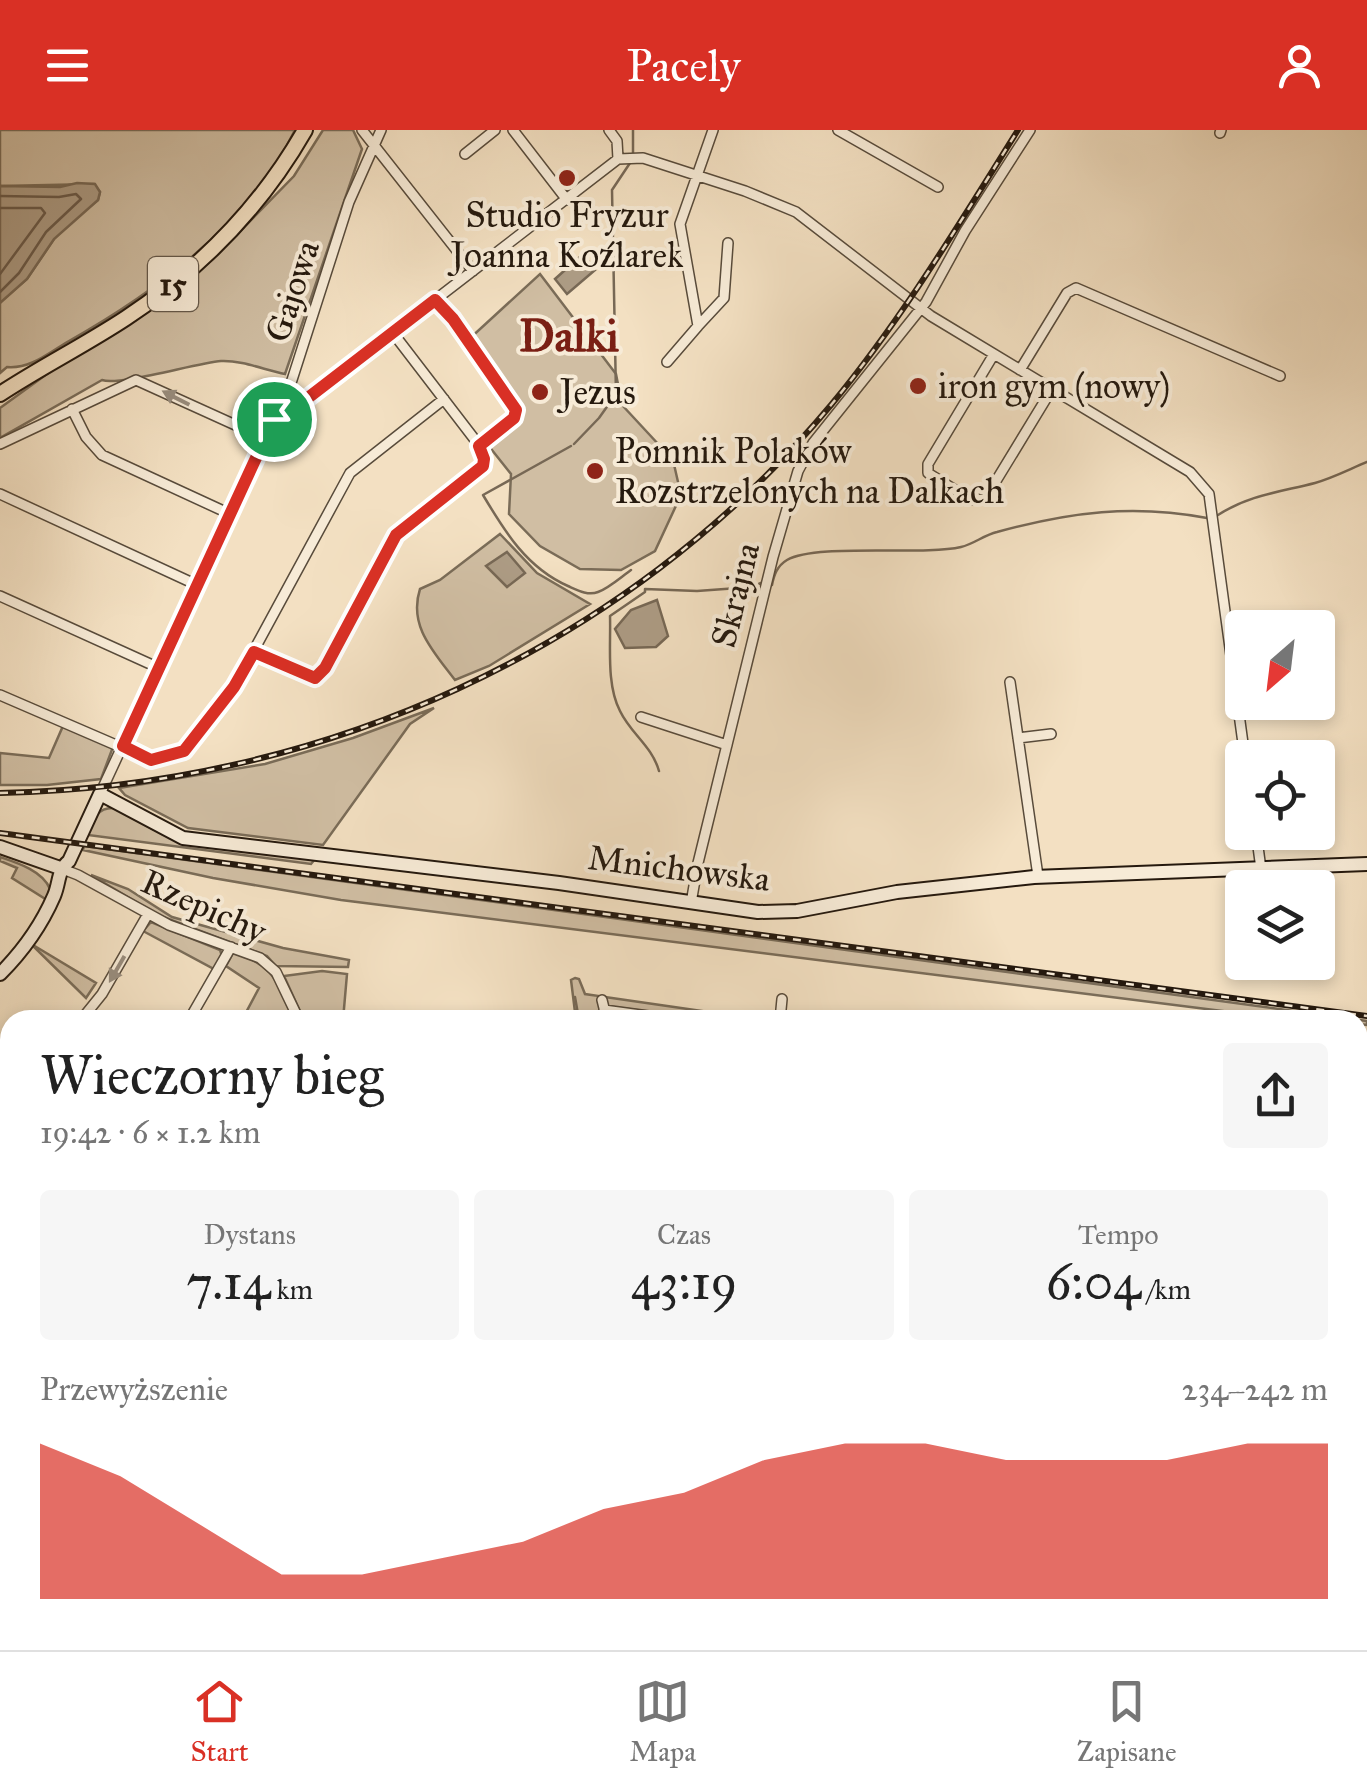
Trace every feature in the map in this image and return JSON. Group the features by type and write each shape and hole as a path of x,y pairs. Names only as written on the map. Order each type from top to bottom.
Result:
{"main road":[{"name":"15","path":"0,394 136,311 203,259 268,186 305,130"}],"street":[{"path":"362,130 473,271"},
{"name":"Gajowa","path":"100,794 292,380 349,202 382,130"},
{"path":"464,154 495,130"},
{"path":"514,130 567,200"},
{"path":"609,130 618,141 622,158"},
{"path":"698,326 680,234 682,214 714,130"},
{"path":"838,130 856,134 938,187"},
{"name":"Skrajna","path":"691,904 773,556 802,462 921,309 1030,130"},
{"path":"274,419 287,414 622,158 638,158 696,174 796,212 921,309 1190,472 1209,494 1243,740"},
{"path":"667,362 724,298 728,243"},
{"path":"1020,370 1067,293 1076,288 1280,376"},
{"path":"435,300 453,319 516,410 514,418 479,446"},
{"path":"254,652 315,678 325,668 396,535 483,466 479,446 393,333"},
{"path":"994,354 928,464 928,473 971,500 986,499 1052,389"},
{"path":"0,444 136,380 264,438"},
{"path":"0,695 151,760 184,751 234,687 350,473 444,400"},
{"path":"72,409 91,444 102,454 230,514"},
{"path":"0,494 197,585"},
{"path":"0,596 159,668"},
{"path":"1010,682 1038,876"},
{"path":"641,717 727,745"},
{"path":"1018,738 1051,734"},
{"path":"0,974 29,941 54,898 60,868 69,861 100,794"},
{"name":"Mnichowska","path":"100,794 183,838 559,882 758,912 797,911 912,890 1038,876 1367,864"},
{"path":"0,848 60,868"},
{"path":"1258,850 1261,869"},
{"name":"Rzepichy","path":"60,868 148,914 260,958 276,972 294,1010"},
{"path":"89,1010 148,914"},
{"path":"195,1010 231,947"},
{"path":"781,1010 782,999"}],"shaded area":[{"path":"0,130 295,130 253,195 198,252 102,322 39,359 7,367 0,373 0,302 27,279 54,239 98,200 100,192 94,184 0,186"},
{"path":"323,130 353,130 362,149 285,374 221,361 125,380 102,380 0,438 0,408 58,366 136,320 213,259 294,176"},
{"path":"540,274 616,374 622,405 673,460 681,495 655,551 621,570 580,569 540,546 509,514 511,474 484,440 515,415 467,341"},
{"path":"500,534 537,573 590,604 489,666 455,680 420,627 420,589 440,580"},
{"path":"434,708 410,724 323,845 188,828 125,795 119,788 265,764"},
{"path":"63,726 113,747 101,779 0,785 0,753 49,758"},
{"path":"114,808 162,834 316,858 311,864 88,835 99,812"},
{"path":"84,846 1286,1010 1214,1010 341,900 83,850"},
{"path":"0,857 42,877 50,889 47,900 12,878 17,868 0,861"},
{"path":"91,875 128,889 172,917 283,948 349,960 348,967 276,966 267,956 158,915"},
{"path":"151,922 220,950 222,956 214,969 143,931"},
{"path":"33,946 96,983 86,998"},
{"path":"233,953 258,963 280,986 292,1010 247,1010 259,988 226,966"},
{"path":"322,971 347,974 344,1010 299,1010 284,976"},
{"path":"579,979 585,994 599,996 601,1010 575,1010 571,980"},
{"path":"605,997 695,1010 637,1010 606,1006"}],"water":[{"path":"95,184 100,192 98,200 54,239 27,279 0,303 0,186 60,187"},
{"path":"583,254 595,270 567,294 555,279"},
{"path":"507,552 525,573 507,587 486,566"},
{"path":"657,600 668,636 656,647 625,648 615,629 631,610"}],"waterway":[{"path":"633,130 633,153"},
{"path":"574,444 616,394 612,190 630,163"},
{"path":"571,446 483,495 529,559 568,586 594,593 631,570"},
{"path":"1218,515 1253,498 1322,481 1367,462"},
{"path":"772,585 781,565 801,555 961,547 1024,525 1102,512 1153,511 1207,518"},
{"path":"659,771 616,700 611,677 610,616 645,589 697,591 761,583"},
{"path":"575,997 577,1010"}],"railway":[{"path":"0,793 119,785 235,764 348,732 458,689 561,634 659,569 749,492 831,405 906,305 1018,130"},
{"path":"0,833 1322,1010"}],"place":[{"name":"Studio Fryzur Joanna Koźlarek","path":"567,178"},
{"name":"iron gym (nowy)","path":"918,386"},
{"name":"Jezus","path":"540,392"},
{"name":"Pomnik Polaków Rozstrzelonych na Dalkach","path":"595,471"}],"district":[{"name":"Dalki","path":"569,335"}],"route":[{"path":"435,300 453,319 516,410 514,418 479,446 483,466 396,535 325,668 315,678 254,652 234,687 188,747 178,754 151,760 123,746 274,419 287,414 435,300"}]}
